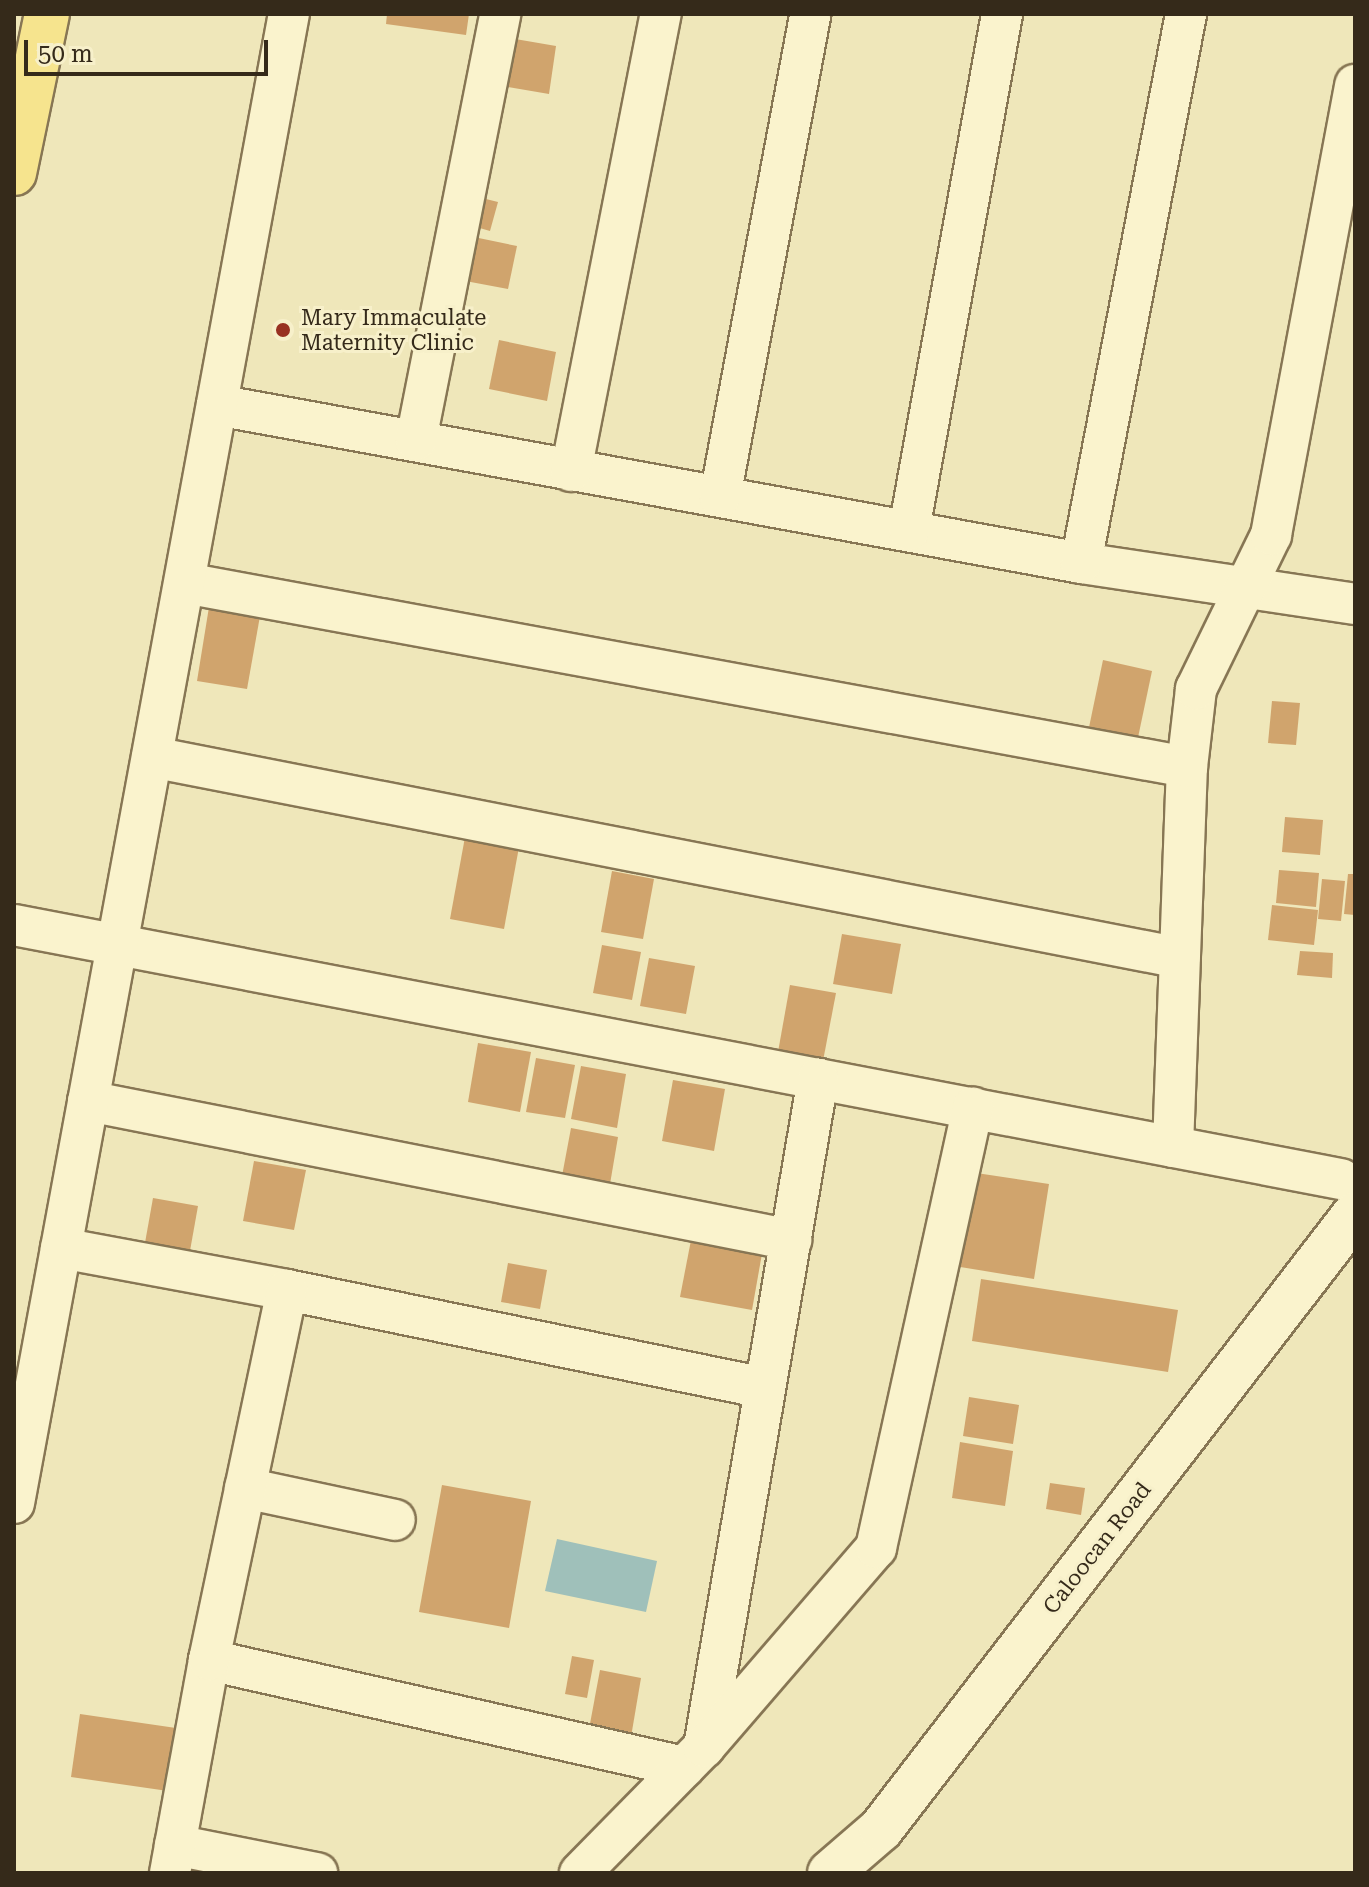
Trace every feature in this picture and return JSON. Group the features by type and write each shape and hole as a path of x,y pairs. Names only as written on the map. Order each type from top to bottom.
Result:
{"main road":[{"path":"14,173 47,14"}],"street":[{"path":"14,1503 289,14"},
{"path":"416,440 500,14"},
{"path":"571,471 661,14"},
{"path":"720,497 810,14"},
{"path":"909,530 1002,14"},
{"path":"1081,563 1186,14"},
{"path":"1173,1147 1187,767 1196,689 1243,587 1271,535 1355,85"},
{"path":"217,405 1081,563 1355,604"},
{"path":"185,583 1187,767"},
{"path":"152,757 1180,958"},
{"path":"14,925 1173,1147 1348,1196"},
{"path":"694,1757 765,1388 818,1079"},
{"path":"88,1101 791,1240"},
{"path":"580,1873 694,1757 876,1548 973,1108"},
{"name":"Caloocan Road","path":"830,1873 881,1829 1348,1196"},
{"path":"61,1248 287,1290 765,1388"},
{"path":"287,1290 209,1660 172,1859 317,1873"},
{"path":"245,1488 395,1520"},
{"path":"209,1660 694,1757"}],"water":[{"path":"557,1539 657,1561 646,1612 545,1591"}],"building":[{"path":"387,14 469,14 466,35 386,24"},
{"path":"503,37 556,46 549,94 496,85"},
{"path":"474,196 498,202 490,231 466,224"},
{"path":"469,236 517,246 508,289 460,280"},
{"path":"499,340 556,352 547,401 489,389"},
{"path":"209,607 260,616 247,689 197,681"},
{"path":"1103,660 1152,671 1136,747 1087,737"},
{"path":"1272,701 1300,703 1296,745 1268,743"},
{"path":"1285,817 1323,820 1320,855 1282,852"},
{"path":"465,837 519,847 504,929 450,919"},
{"path":"1279,870 1319,873 1316,907 1276,903"},
{"path":"612,871 654,879 643,939 601,932"},
{"path":"1348,874 1355,874 1355,915 1344,914"},
{"path":"1322,879 1345,881 1341,921 1318,919"},
{"path":"1272,905 1318,910 1314,945 1268,940"},
{"path":"842,934 901,944 892,994 833,984"},
{"path":"602,945 641,952 632,1000 593,993"},
{"path":"1300,951 1333,953 1332,978 1297,975"},
{"path":"649,958 695,966 686,1014 640,1006"},
{"path":"790,985 836,993 823,1061 778,1052"},
{"path":"478,1043 531,1052 520,1112 468,1102"},
{"path":"536,1058 575,1065 565,1118 526,1112"},
{"path":"581,1066 626,1074 617,1128 571,1119"},
{"path":"673,1080 725,1089 714,1151 662,1141"},
{"path":"571,1128 618,1137 610,1184 562,1176"},
{"path":"254,1161 306,1170 294,1230 243,1221"},
{"path":"963,1171 1049,1184 1034,1279 948,1265"},
{"path":"153,1198 198,1206 188,1262 143,1254"},
{"path":"692,1235 763,1248 752,1310 680,1297"},
{"path":"508,1263 547,1270 540,1309 501,1302"},
{"path":"981,1279 1178,1310 1168,1372 972,1341"},
{"path":"969,1397 1019,1405 1013,1444 963,1436"},
{"path":"960,1442 1013,1451 1005,1506 952,1498"},
{"path":"1050,1483 1085,1488 1081,1515 1046,1509"},
{"path":"442,1485 531,1501 509,1628 419,1612"},
{"path":"572,1656 594,1660 587,1698 565,1694"},
{"path":"600,1670 641,1678 631,1737 589,1729"},
{"path":"80,1714 176,1728 168,1791 71,1777"}],"place":[{"name":"Mary Immaculate Maternity Clinic","path":"283,330"}]}
